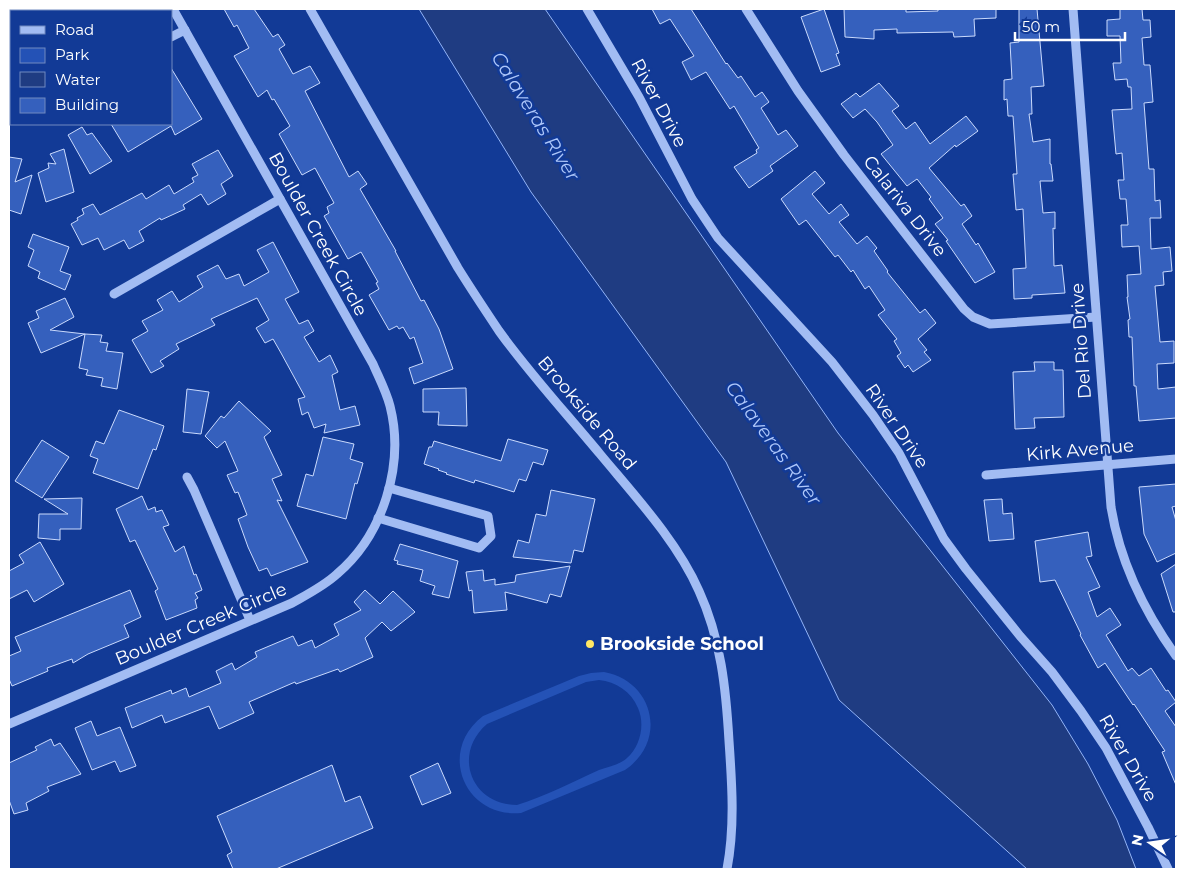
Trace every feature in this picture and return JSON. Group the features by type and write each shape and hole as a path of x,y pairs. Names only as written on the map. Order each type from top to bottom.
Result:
{"street":[{"name":"Boulder Creek Circle","path":"9,724 310,593 338,574 351,561 368,538 389,488 395,448 393,422 385,389 173,9"},
{"name":"Brookside Road","path":"310,9 477,298 500,332 637,498 686,563 700,591 717,642 726,700 733,791 732,826 727,869"},
{"name":"River Drive","path":"587,9 639,97 692,199 718,238 832,362 873,415 899,453 944,538 1020,636 1052,672 1096,733 1148,827 1168,869"},
{"name":"Del Rio Drive","path":"1073,9 1107,464 1115,532 1121,554 1137,593 1176,656"},
{"name":"Calariva Drive","path":"750,10 798,91 844,156 964,309 973,317 990,324 1096,317"},
{"path":"172,37 185,30"},
{"path":"114,294 280,199"},
{"name":"Kirk Avenue","path":"986,475 1176,459"},
{"path":"187,477 250,620"},
{"path":"378,518 479,548 491,536 488,516 389,488"}],"green space":[{"path":"604,672 621,678 634,687 644,699 649,714 650,729 647,744 638,758 625,770 521,813 501,812 485,805 472,794 463,780 460,763 462,747 469,730 483,716 579,676","holes":["599,680 622,688 638,708 641,721 640,734 636,747 627,758 618,764 599,770 517,805 501,803 488,797 478,787 472,776 469,763 470,749 476,736 487,724 586,682"]}],"water":[{"name":"Calaveras River","path":"419,9 545,9 838,433 1052,705 1088,764 1117,820 1136,869 1027,869 839,700 726,462 531,192"}],"building":[{"path":"224,9 254,9 273,37 278,34 285,45 279,49 293,74 310,66 320,83 305,91 349,177 358,171 367,184 360,189 396,251 421,301 424,300 439,329 453,369 414,384 409,368 423,363 414,337 410,339 403,327 399,329 397,326 389,330 369,295 379,289 376,283 378,282 361,252 348,259 324,216 329,213 327,207 334,203 315,168 302,175 279,134 290,126 267,90 258,97 234,56 249,48 237,25 234,27"},
{"path":"652,9 691,9 726,64 738,78 741,76 755,97 762,92 769,102 761,108 778,135 786,130 798,146 770,166 773,171 749,188 734,167 757,153 756,150 759,148 734,106 730,109 706,72 691,80 682,62 694,56 670,19 660,24"},
{"path":"824,9 839,53 836,54 840,65 821,72 801,17"},
{"path":"844,9 906,9 906,12 938,11 938,9 996,9 996,18 974,19 975,36 954,37 953,32 897,33 897,29 874,30 874,39 845,37"},
{"path":"1019,9 1037,9 1044,86 1031,87 1032,114 1029,114 1033,142 1050,139 1050,164 1053,181 1040,181 1043,213 1055,212 1055,229 1053,228 1054,266 1062,265 1065,293 1032,295 1032,298 1014,299 1013,269 1026,268 1023,209 1016,210 1013,174 1017,174 1013,116 1008,116 1007,99 1004,100 1004,80 1012,79 1010,43 1019,42"},
{"path":"1120,9 1142,9 1143,20 1150,20 1151,37 1142,38 1144,65 1150,65 1153,102 1144,103 1149,169 1154,169 1155,201 1160,200 1161,218 1150,218 1151,249 1170,247 1172,271 1163,272 1164,285 1155,286 1160,342 1174,341 1174,363 1157,364 1158,389 1176,387 1176,418 1139,421 1136,386 1134,386 1132,337 1129,337 1128,320 1130,319 1127,275 1141,274 1139,246 1122,247 1121,225 1128,225 1126,199 1120,199 1118,180 1124,180 1122,153 1116,154 1112,110 1132,109 1131,87 1128,87 1127,79 1115,80 1113,63 1121,63 1120,36 1107,36 1107,20 1120,19"},
{"path":"172,70 202,119 175,135 171,126 128,152 112,125 172,125"},
{"path":"879,83 899,106 892,111 906,129 915,122 930,144 966,116 978,131 956,147 955,145 929,168 961,206 964,204 972,216 962,224 976,245 978,243 995,272 975,283 946,241 948,240 935,224 943,218 929,199 931,197 917,179 907,186 881,154 893,145 877,122 865,109 853,118 841,104 856,93 860,97"},
{"path":"82,127 87,135 92,133 112,161 90,174 68,135"},
{"path":"64,149 74,192 46,202 38,173 49,168 48,163 56,164 50,154"},
{"path":"218,150 233,176 221,184 226,194 208,205 201,194 183,205 185,209 161,220 160,218 139,231 144,241 129,249 124,240 104,250 98,238 82,245 71,224 84,214 82,209 93,204 100,215 142,193 146,199 169,185 174,194 194,182 192,178 198,175 192,164"},
{"path":"9,157 22,159 15,182 32,175 21,214 9,210"},
{"path":"815,171 825,183 812,194 829,214 841,204 849,215 839,222 857,244 867,236 877,248 874,251 887,272 920,313 925,309 936,323 918,339 927,350 924,352 931,360 913,372 908,365 905,368 897,356 901,353 894,341 897,339 878,315 885,310 869,286 865,289 853,270 851,272 838,255 835,257 806,220 799,225 781,199"},
{"path":"33,234 69,247 60,271 71,275 65,290 38,278 40,272 28,266 34,250 28,247"},
{"path":"273,242 299,292 285,299 299,324 308,320 314,331 304,337 319,362 330,355 338,372 332,375 340,410 355,406 360,425 324,433 326,424 314,428 308,412 302,415 298,399 305,397 273,339 265,343 256,328 269,320 257,298 211,319 215,325 176,344 179,349 160,361 164,366 151,373 132,340 148,331 142,321 163,310 157,300 172,291 179,302 203,287 197,276 218,265 226,279 239,274 244,286 269,272 257,250"},
{"path":"65,298 74,317 50,330 85,334 41,353 28,323 39,318 36,311"},
{"path":"85,334 102,335 100,342 108,343 106,351 123,353 117,389 101,386 103,378 86,375 88,370 79,368"},
{"path":"1034,362 1054,362 1054,370 1063,370 1064,417 1034,418 1035,428 1015,429 1013,372 1035,371"},
{"path":"466,388 467,426 438,425 439,412 423,412 423,389"},
{"path":"187,389 209,392 201,434 183,432"},
{"path":"239,401 271,431 264,437 282,475 272,479 282,501 277,500 308,562 271,576 267,568 259,571 238,519 247,515 238,492 235,493 227,475 238,471 225,441 217,448 205,436 221,416 224,418"},
{"path":"119,410 164,426 156,450 153,449 138,489 93,473 98,459 90,456 96,441 104,444"},
{"path":"323,437 354,444 350,459 363,463 357,484 355,483 346,519 297,506 306,474 313,476"},
{"path":"508,439 548,450 543,465 533,462 526,481 519,479 514,492 475,480 474,483 446,474 439,469 424,464 429,447 432,447 434,441 501,461"},
{"path":"42,440 69,457 42,498 15,481"},
{"path":"1176,484 1176,506 1172,507 1176,521 1176,553 1157,562 1144,534 1139,487"},
{"path":"551,490 595,499 583,552 574,550 571,563 513,557 518,540 529,543 536,514 546,516"},
{"path":"142,496 148,510 155,507 156,512 162,510 169,525 163,527 175,552 184,546 194,575 196,574 202,590 195,593 198,598 195,600 197,608 166,620 155,591 158,589 135,540 130,542 116,509"},
{"path":"82,498 81,529 60,529 60,540 38,538 39,514 68,514 44,499"},
{"path":"1002,499 1003,514 1012,513 1014,539 989,541 984,500"},
{"path":"1088,532 1092,556 1086,557 1100,587 1088,592 1097,617 1110,608 1121,625 1106,635 1128,671 1132,668 1139,676 1151,668 1166,691 1168,690 1176,702 1165,711 1176,727 1176,785 1162,752 1165,751 1105,663 1098,668 1080,635 1055,580 1040,582 1035,541"},
{"path":"40,542 64,584 34,602 27,590 9,599 9,571 24,563 19,555"},
{"path":"400,544 458,561 449,598 432,594 435,586 420,581 423,570 397,564 398,561 394,560"},
{"path":"1176,564 1176,612 1173,612 1161,574"},
{"path":"570,566 561,597 550,594 547,603 505,592 507,610 474,613 472,590 469,591 466,572 483,570 484,581 495,579 495,585 515,582 516,575"},
{"path":"130,590 141,617 124,625 129,637 88,654 73,663 72,659 47,668 48,671 12,686 9,679 9,656 21,651 15,637"},
{"path":"365,590 380,604 393,591 415,612 391,631 382,622 365,638 373,657 340,672 338,669 296,684 295,682 249,702 254,713 219,729 209,706 165,723 162,715 132,728 125,708 171,690 172,694 186,688 189,697 221,683 216,671 232,663 235,670 257,657 255,652 293,636 298,646 312,640 315,648 339,635 334,624 361,610 354,602"},
{"path":"91,721 97,736 120,727 136,766 120,772 115,761 92,770 75,728"},
{"path":"51,739 54,746 60,743 81,774 47,787 49,791 26,803 28,810 14,814 9,800 9,763 37,750 35,747"},
{"path":"438,763 451,793 422,805 410,776"},
{"path":"332,765 345,802 360,796 373,828 276,869 233,869 227,855 232,852 217,816"}],"place":[{"name":"Brookside School","path":"590,644"}]}
